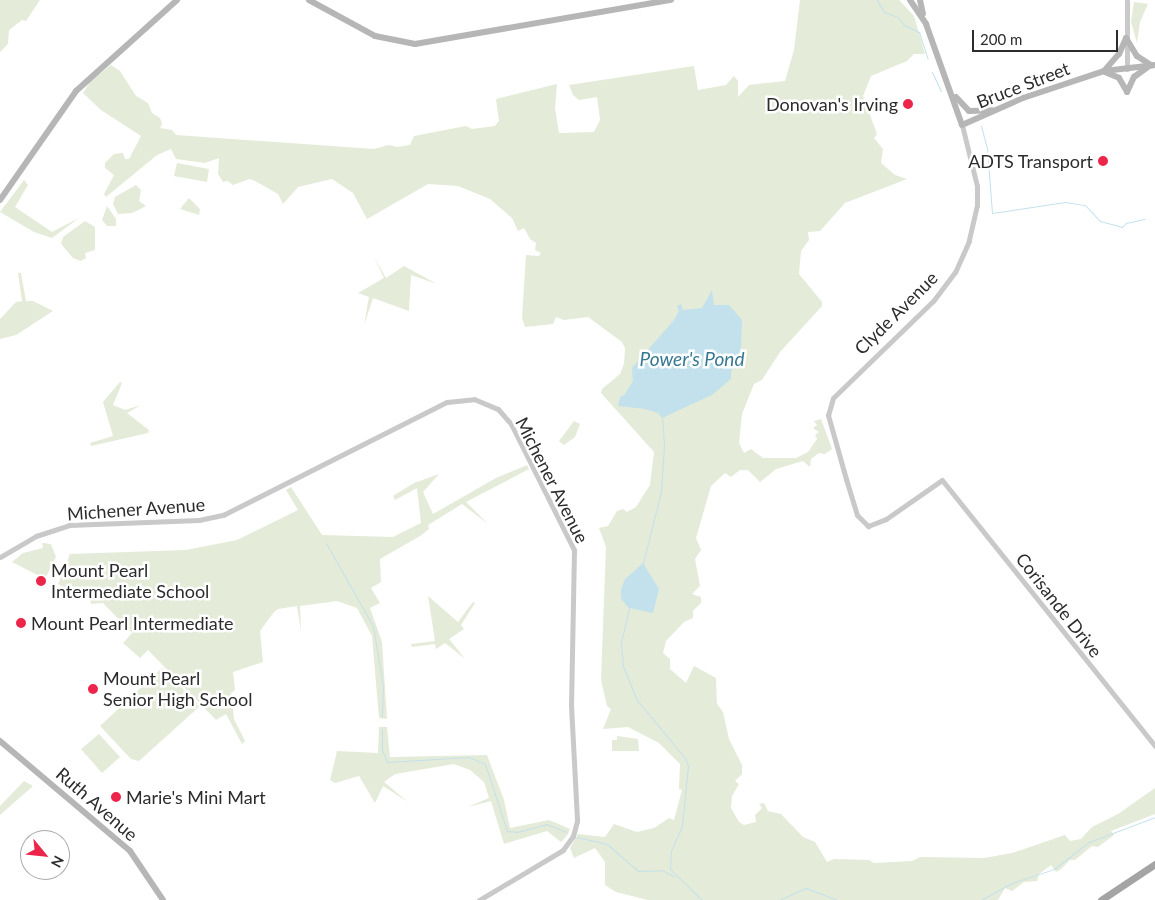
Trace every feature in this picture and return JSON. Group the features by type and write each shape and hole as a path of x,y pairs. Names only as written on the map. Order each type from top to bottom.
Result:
{"main road":[{"path":"0,200 76,91 177,0"},
{"path":"309,0 375,36 415,44 671,0"},
{"name":"Clyde Avenue","path":"910,0 924,18 952,91 962,125"},
{"path":"920,0 924,18"},
{"path":"1126,38 1137,56 1153,65"},
{"path":"1126,38 1119,54 1104,71 1119,78 1127,92 1134,76 1153,65"},
{"name":"Bruce Street","path":"962,125 992,110 1104,71 1153,65"},
{"path":"952,91 969,111 992,110"},
{"name":"Ruth Avenue","path":"0,741 130,851 163,900"},
{"path":"1101,900 1155,864"}],"street":[{"path":"1127,0 1127,68"},
{"name":"Clyde Avenue","path":"942,480 878,524 865,524 857,514 828,415 833,398 933,301 962,260 977,205 976,177 962,125"},
{"name":"Michener Avenue","path":"0,557 36,536 69,525 199,520 223,515 447,402 474,399 498,409 511,424 574,550 571,705 577,821 573,836 563,850 479,900"},
{"name":"Corisande Drive","path":"942,480 1155,746"}],"green space":[{"path":"0,0 40,0 26,21 22,20 9,30 8,44 0,52"},
{"path":"800,0 899,0 914,16 925,54 914,54 907,61 871,76 863,96 877,134 874,138 883,149 881,163 895,175 907,179 845,203 820,231 808,232 809,240 801,251 799,274 822,302 822,306 780,352 762,380 754,384 742,414 739,443 744,453 751,449 763,458 796,458 808,452 817,439 815,435 819,432 813,428 817,425 814,421 821,419 832,449 825,454 819,453 811,459 810,467 803,461 776,469 760,482 748,470 740,470 731,477 725,473 711,486 696,538 701,550 695,559 700,586 692,594 701,597 701,603 693,611 693,618 684,622 666,641 663,653 670,659 670,669 686,683 694,666 716,678 717,704 723,712 729,739 742,765 742,774 735,781 739,784 732,796 731,808 739,822 744,825 756,822 755,815 762,808 759,804 764,803 768,811 781,814 803,837 815,842 827,862 834,859 869,860 874,863 912,861 920,857 984,858 1012,853 1065,835 1070,841 1081,839 1092,827 1118,814 1155,788 1155,814 1111,831 1114,835 1098,847 1092,846 1075,860 1070,860 1056,872 1051,865 1039,874 1037,881 1024,882 1012,891 1005,888 998,900 648,900 616,892 605,885 605,862 595,848 574,858 570,848 578,834 605,837 614,824 637,832 654,828 669,818 674,820 682,790 679,789 680,764 659,743 628,727 603,729 611,709 607,706 601,680 606,547 599,528 608,526 617,511 623,509 627,512 636,507 650,485 654,452 601,393 602,389 620,374 624,364 625,348 622,342 588,317 564,320 556,317 553,324 525,327 522,318 526,255 539,256 541,253 535,250 536,243 530,239 524,228 518,231 512,218 490,199 458,186 428,184 367,219 353,193 332,179 298,187 283,204 278,194 250,179 233,185 228,181 223,182 218,174 219,158 205,163 176,159 171,149 157,155 106,197 104,194 114,175 105,168 105,163 114,154 123,153 125,159 129,159 141,136 101,110 83,93 90,82 111,65 120,71 136,96 148,103 152,113 160,118 162,124 160,128 172,130 176,135 374,149 389,145 397,147 410,145 414,136 466,126 472,129 495,126 499,121 496,99 557,84 555,108 559,133 594,132 600,120 597,97 579,100 573,95 569,85 694,66 698,90 726,85 734,76 738,81 738,97 749,85 785,81 794,50"},
{"path":"1134,2 1148,4 1140,22 1137,43 1131,22"},
{"path":"177,163 209,169 207,182 174,176"},
{"path":"24,180 28,185 15,207 52,232 79,218 52,238 34,232 0,212"},
{"path":"136,185 141,190 139,201 146,206 132,213 118,214 113,204 115,197"},
{"path":"189,198 200,209 199,215 180,209"},
{"path":"107,206 116,219 116,226 107,226 102,220"},
{"path":"85,221 95,227 95,250 85,253 86,258 81,261 73,258 61,244 63,237"},
{"path":"374,257 386,278 404,266 437,284 411,275 409,311 373,298 364,325 369,297 358,293 384,278"},
{"path":"18,273 21,273 26,301 33,301 53,311 16,335 0,339 0,319 16,302 22,301"},
{"path":"120,382 122,383 113,405 125,410 141,405 127,413 149,430 148,433 91,446 90,443 113,436 103,402"},
{"path":"574,421 580,424 575,437 564,445 559,441"},
{"path":"527,465 529,469 466,502 488,524 462,504 428,525 429,529 420,536 380,559 381,582 371,588 380,603 370,608 382,642 387,719 379,718 372,636 357,608 337,601 300,606 301,632 297,606 278,609 274,612 260,631 263,662 233,672 235,690 231,693 234,719 245,741 242,744 226,714 216,720 148,650 140,658 123,643 132,633 103,603 91,604 90,599 85,600 58,584 70,554 186,550 237,540 298,510 286,490 291,487 322,535 393,537 421,523 417,488 395,500 393,496 414,483 439,474 423,492 433,514 496,478"},
{"path":"42,543 51,544 56,557 45,579 12,562 23,553 43,548"},
{"path":"428,596 458,622 473,602 475,603 461,625 464,629 449,639 465,659 445,643 436,649 435,644 412,647 411,644 435,641"},
{"path":"162,668 200,706 139,761 131,759 100,726"},
{"path":"379,727 387,727 390,757 487,755 504,800 510,828 549,820 570,829 568,834 561,842 547,831 504,844 491,801 468,807 489,798 484,782 470,770 454,764 395,774 384,782 408,802 383,786 375,803 359,776 335,783 330,780 337,751 378,753"},
{"path":"99,734 120,757 102,773 81,749"},
{"path":"617,736 638,739 639,751 612,751 612,740 617,740"},
{"path":"24,781 33,786 0,815 0,806"}],"water":[{"name":"Power's Pond","path":"712,290 714,305 729,305 742,320 741,347 735,367 731,371 731,379 712,395 662,418 658,413 645,409 618,406 621,394 621,397 633,381 632,368 674,320 679,311 677,306 681,304 683,310 702,308"},
{"path":"643,563 659,589 653,613 629,608 621,599 621,589 625,579"}],"waterway":[{"path":"877,0 884,12 898,17 904,25 919,32 928,59"},
{"path":"932,72 941,91"},
{"path":"981,126 987,148 992,213 1065,202 1085,205 1100,221 1122,227 1126,223 1145,219"},
{"path":"643,563 661,492 664,445 662,418"},
{"path":"326,543 373,626 383,687 382,717"},
{"path":"629,608 621,644 623,666 637,700 685,758 688,766 682,826 671,851 670,869 702,900"},
{"path":"382,729 382,750 387,762 469,757 485,764 507,831 517,832 546,824 567,832"},
{"path":"981,900 1012,883 1054,869 1089,842 1155,817"},
{"path":"577,837 607,844 638,871 662,870 673,876"},
{"path":"779,900 806,888 838,900"}],"place":[{"name":"Donovan's Irving","path":"908,104"},
{"name":"ADTS Transport","path":"1103,161"},
{"name":"Mount Pearl Intermediate School","path":"41,581"},
{"name":"Mount Pearl Intermediate","path":"21,623"},
{"name":"Mount Pearl Senior High School","path":"93,689"},
{"name":"Marie's Mini Mart","path":"116,797"}]}
